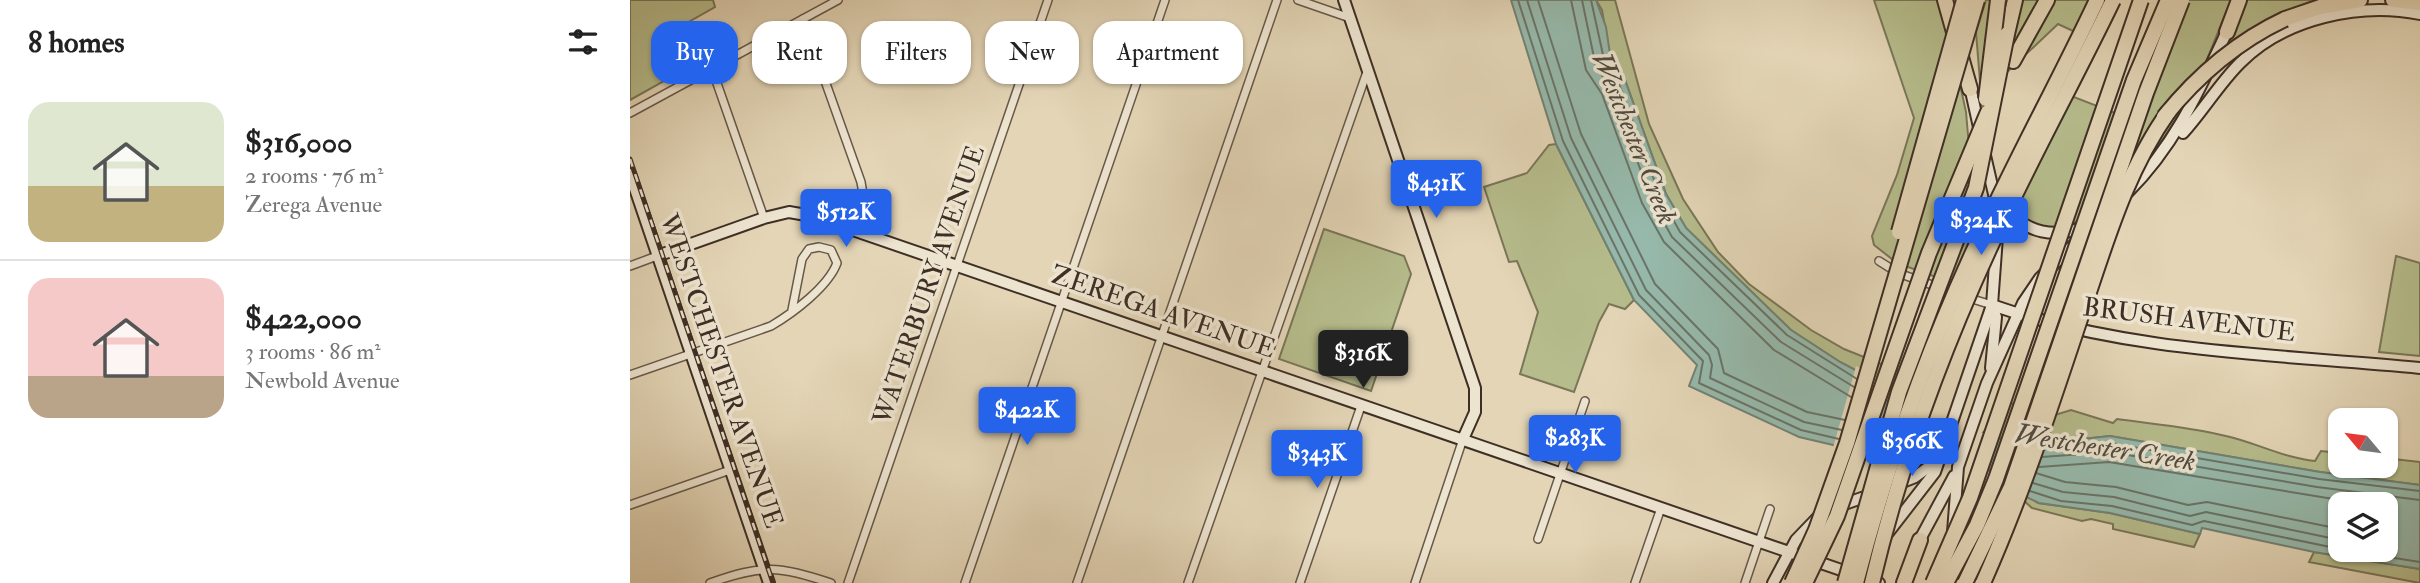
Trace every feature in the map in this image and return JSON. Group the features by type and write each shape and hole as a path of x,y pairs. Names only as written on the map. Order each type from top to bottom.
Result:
{"highway":[{"path":"1945,0 1970,89"},
{"path":"1827,500 1964,0"},
{"path":"1970,0 1970,89"},
{"path":"1792,583 1827,500 1852,427 1977,0"},
{"path":"1957,242 1974,174 1998,0"},
{"path":"1845,583 1889,423 1957,242 1984,157 2015,0"},
{"path":"1805,583 1843,500 1957,182 1998,90 2047,0"},
{"path":"1856,583 1894,455 1948,308 1988,219 2097,0"},
{"path":"1872,583 1904,466 1954,330 2009,206 2113,0"},
{"path":"1933,583 1970,498 2141,0"},
{"path":"1946,583 1990,494 2137,72 2168,0"},
{"path":"1965,583 2011,487 2146,93 2182,0"},
{"path":"2227,32 2240,0"},
{"path":"2095,244 2137,154 2169,111 2197,80 2228,53 2285,19 2320,7 2360,0"},
{"path":"2393,0 2420,3"},
{"path":"1983,583 2020,495 2120,202 2143,151 2169,111"},
{"path":"1904,583 1920,540"}],"main road":[{"path":"1344,0 1475,388 1475,412 1463,439"},
{"path":"1883,538 1924,489 1940,458 1992,305 1997,256 1992,178 1970,89 1958,0"},
{"path":"1897,583 1958,467 1991,374 2018,314 2040,278 2156,163 2236,67 2267,42 2308,23 2351,12 2393,10 2420,14"},
{"path":"2156,163 2188,115 2227,32"},
{"name":"WESTCHESTER AVENUE","path":"630,174 769,583"},
{"path":"1992,178 2011,214 2023,225 2038,231 2052,234 2070,232 2087,226 2107,212"},
{"name":"ZEREGA AVENUE","path":"657,256 764,218 789,212 812,216 1879,583"},
{"path":"1991,374 1996,317 1992,305"},
{"name":"BRUSH AVENUE","path":"1992,305 2018,314 2127,340 2420,368"},
{"path":"1773,583 1805,528 1822,514 1915,477 1940,458"},
{"path":"1955,583 1952,542 1958,467"}],"street":[{"path":"738,55 838,0"},
{"name":"WATERBURY AVENUE","path":"848,583 1048,0"},
{"path":"965,583 1165,0"},
{"path":"1077,583 1277,0"},
{"path":"1298,0 1350,18"},
{"path":"803,19 861,182 864,200 860,232"},
{"path":"1188,583 1368,68"},
{"path":"630,113 684,84"},
{"path":"717,84 764,218"},
{"path":"630,375 771,326 792,310 833,274 837,262 831,250 809,248 802,258 792,310"},
{"name":"ZEREGA AVENUE","path":"630,266 657,256"},
{"name":"BRUSH AVENUE","path":"1879,261 1903,276 1992,305"},
{"path":"1538,539 1585,401"},
{"path":"1300,583 1361,405"},
{"path":"1415,583 1463,439"},
{"path":"630,505 730,470"},
{"path":"1635,583 1661,508"},
{"path":"1745,583 1770,509"},
{"path":"710,583 745,571 779,568 831,583"}],"green space":[{"path":"630,0 713,0 715,7 690,21 651,21 651,84 659,84 630,100"},
{"path":"1596,0 1615,0 1649,124 1683,199 1718,252 1749,284 1811,330 1844,349 1914,377 1908,398 1840,362 1791,330 1686,228 1666,194 1625,80 1611,61 1602,10"},
{"path":"1874,0 1940,0 1943,6 1966,112 1976,228 1961,286 1897,263 1874,245 1872,236 1897,175 1914,118"},
{"path":"1986,0 2107,0 2088,38 2058,24 1985,93 1984,131 1976,32"},
{"path":"2160,0 2231,0 2195,89 2156,150 2150,152 2119,194 2067,227 2045,228 2025,221 2013,210 2056,90 2120,115"},
{"path":"2247,0 2318,0 2282,13 2234,61 2226,47"},
{"path":"1556,144 1634,300 1625,309 1609,304 1599,322 1574,392 1520,374 1538,312 1517,261 1509,262 1484,187 1527,173 1549,145"},
{"path":"1324,229 1404,256 1411,274 1371,391 1279,359"},
{"path":"2396,256 2420,263 2420,356 2379,352"},
{"path":"2010,403 2055,415 2071,410 2113,423 2117,419 2199,430 2315,461 2321,451 2328,452 2328,473 2110,436 2056,442 1979,437"},
{"path":"2398,459 2420,462 2420,485 2366,478 2398,478"},
{"path":"1991,471 2038,503 2110,513 2200,534 2194,547 2113,529 2113,524 2091,519 2082,521 2032,508"},
{"path":"2314,552 2328,554 2328,562 2376,562 2420,569 2420,583 2309,562"}],"water":[{"name":"Westchester Creek","path":"1511,0 1596,0 1606,27 1611,61 1625,80 1666,194 1686,228 1791,330 1840,362 1908,398 1936,425 1971,436 2056,442 2110,436 2328,473 2328,478 2366,478 2420,485 2420,569 2376,562 2398,562 2398,492 2328,492 2328,554 2202,528 2200,534 2110,513 2039,503 2022,495 1991,471 1928,449 1911,470 1846,448 1799,437 1689,386 1697,365 1634,300 1556,144"}],"pier":[{"path":"1856,366 1891,385 1866,458 1833,448"},
{"path":"1936,420 1983,433 1971,468 1925,452"}],"railway":[{"path":"630,159 773,583"}]}
